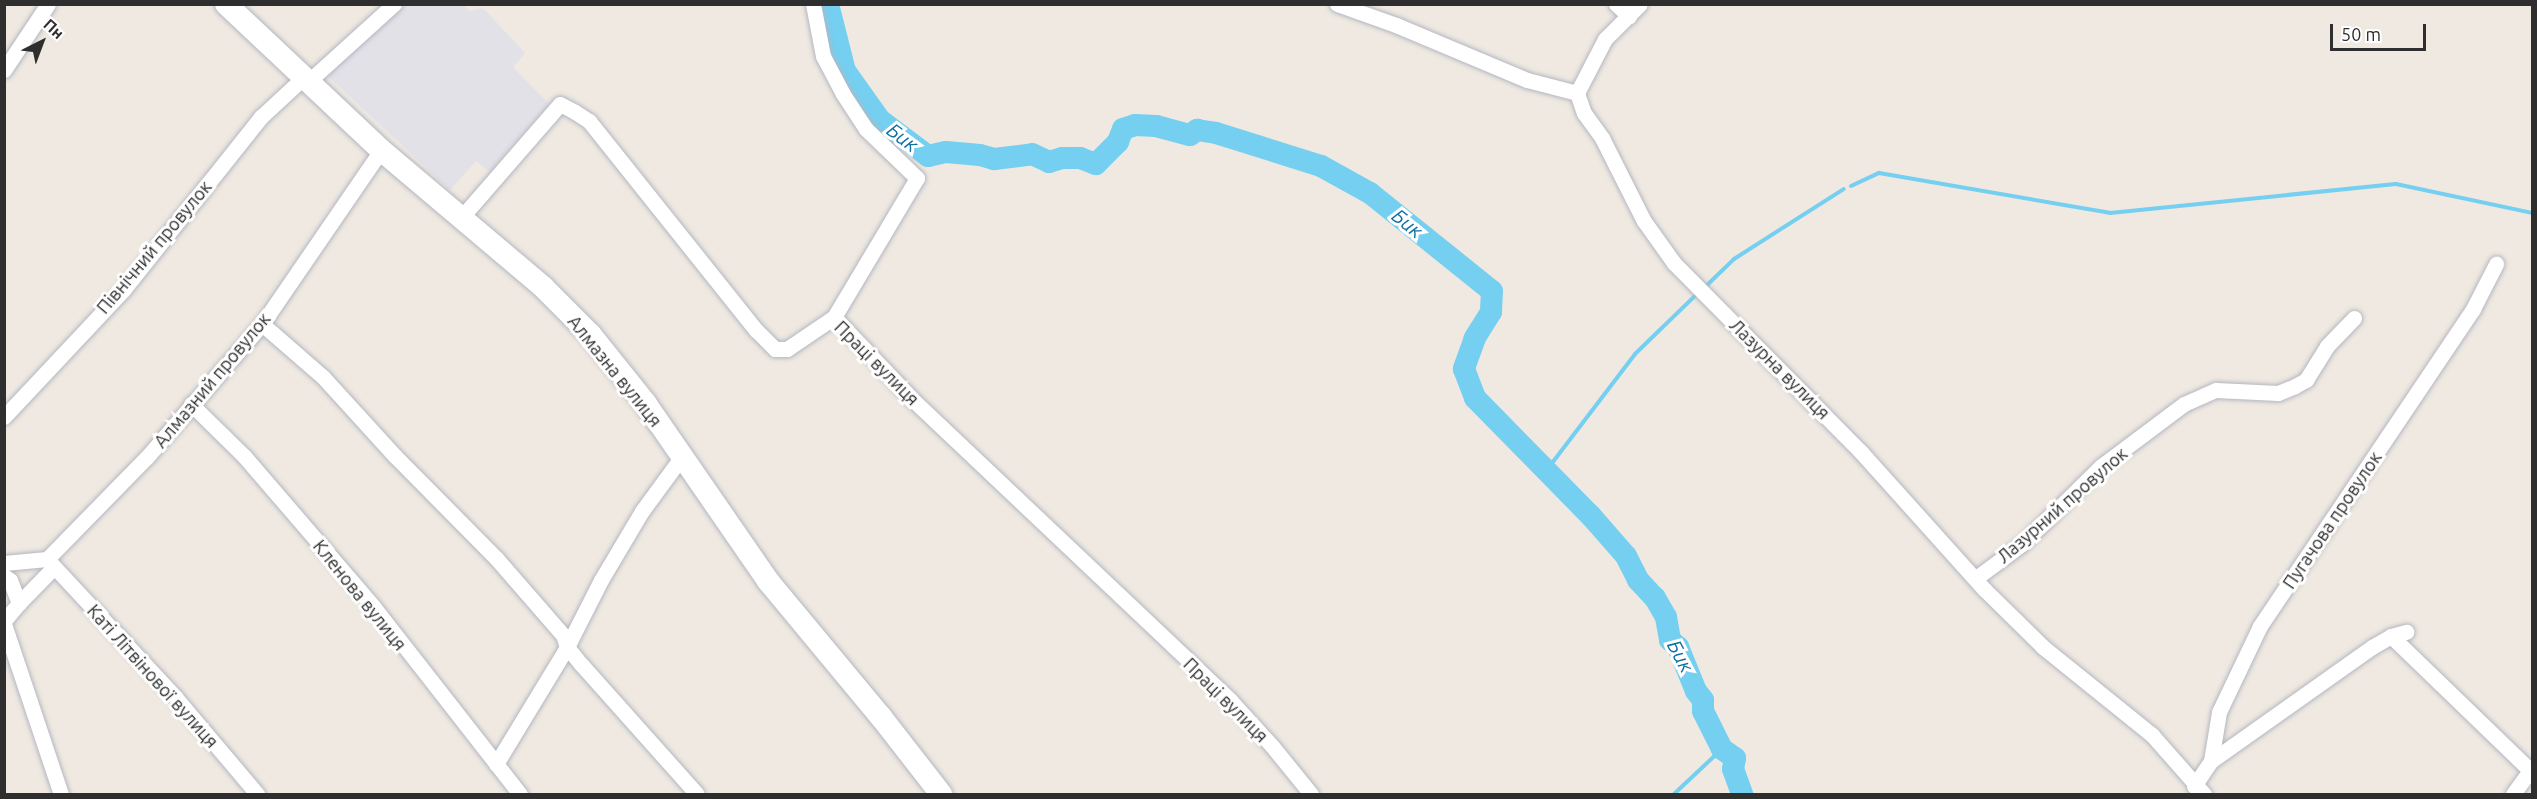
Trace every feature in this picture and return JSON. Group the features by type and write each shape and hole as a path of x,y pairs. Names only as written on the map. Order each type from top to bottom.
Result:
{"main road":[{"name":"Алмазна вулиця","path":"226,4 381,150 543,287 590,334 646,404 681,458 768,581 881,717 941,795"}],"street":[{"path":"4,70 48,4"},
{"name":"Північний провулок","path":"4,417 124,289 261,117 394,4"},
{"path":"813,4 823,56 843,94 866,129 917,178 834,317"},
{"path":"1337,4 1396,25 1527,80 1577,93 1605,39 1640,4"},
{"path":"1616,4 1629,16"},
{"name":"Лазурна вулиця","path":"1577,93 1584,112 1602,138 1644,221 1674,263 1862,452 1976,578 2043,647 2152,735 2199,790"},
{"name":"Праці вулиця","path":"460,219 560,104 589,122 722,288 775,350 787,349 834,317 912,399 1230,700 1272,746 1311,795"},
{"name":"Алмазний провулок","path":"4,623 51,563 147,457 262,324 381,150"},
{"name":"Пугачова провулок","path":"2199,790 2211,761 2219,712 2260,626 2442,356 2472,309 2496,264"},
{"name":"Лазурний провулок","path":"1976,578 2022,544 2100,467 2184,404 2216,390 2278,393 2295,386 2306,380 2327,346 2354,318"},
{"path":"262,324 323,377 395,456 496,558 563,634 567,647 697,795"},
{"name":"Кленова вулиця","path":"191,404 244,456 373,606 520,795"},
{"path":"495,764 567,647 601,580 642,511 681,458"},
{"path":"4,563 51,563"},
{"name":"Каті Літвінової вулиця","path":"51,563 176,698 257,795"},
{"path":"4,576 10,580 19,603"},
{"path":"4,623 61,795"},
{"path":"2211,761 2391,636 2406,632"},
{"path":"2391,636 2531,770 2513,795"}],"shaded area":[{"path":"404,5 463,5 470,11 483,8 525,53 513,67 549,104 490,172 476,161 450,190 327,75 385,19"}],"waterway":[{"name":"Бик","path":"828,4 845,71 880,120 928,156 946,152 980,155 994,159 1032,154 1049,162 1062,158 1080,158 1096,164 1118,142 1123,129 1135,125 1156,126 1190,135 1197,130 1216,133 1321,166 1370,193 1492,291 1491,312 1475,338 1464,369 1475,398 1591,516 1626,556 1638,580 1655,598 1666,617 1670,640 1678,647 1696,691 1703,700 1703,711 1722,749 1735,758 1733,769 1742,794"},
{"path":"1851,186 1879,173 2110,213 2396,184 2532,213"},
{"path":"1703,289 1734,259 1844,189"},
{"path":"1546,471 1635,354 1697,294"},
{"path":"1674,794 1722,749"}]}
